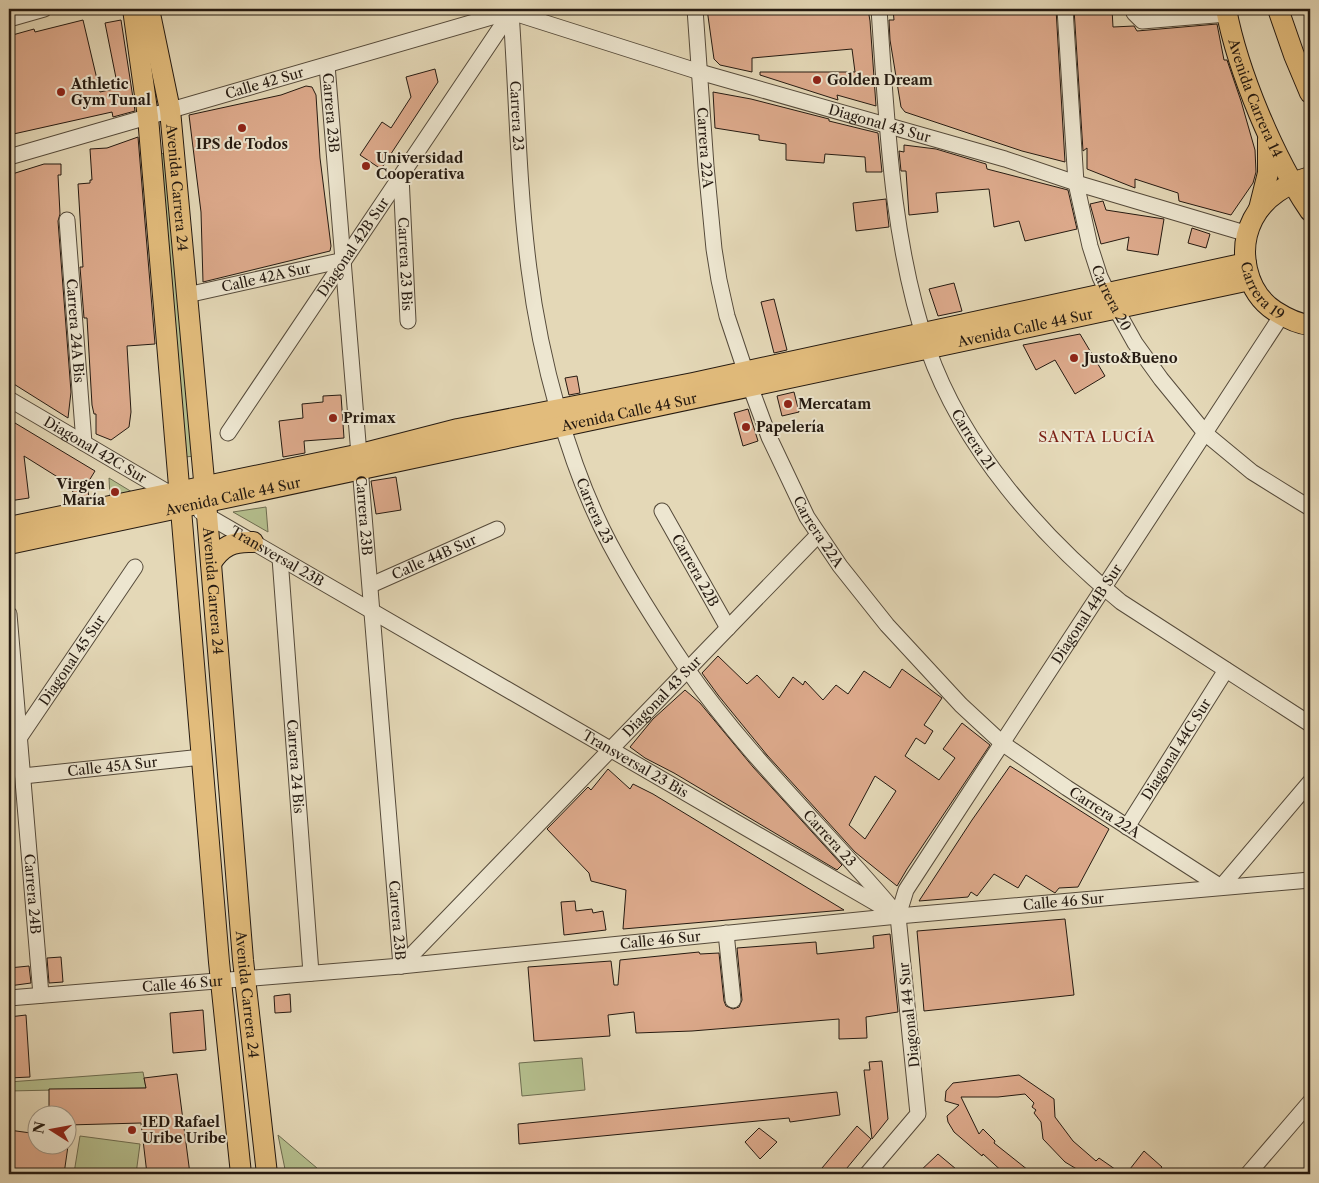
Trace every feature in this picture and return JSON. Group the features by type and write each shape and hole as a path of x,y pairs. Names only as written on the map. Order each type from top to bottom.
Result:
{"main road":[{"name":"Avenida Carrera 24","path":"133,9 148,117 190,500 211,564 245,979 267,1174"},
{"name":"Avenida Carrera 24","path":"149,9 170,110 187,294 190,500 202,757 220,981 241,1174"},
{"path":"1278,9 1294,55 1310,92"},
{"name":"Avenida Carrera 14","path":"1227,12 1240,61 1267,130 1302,180 1310,211"},
{"name":"Carrera 19","path":"1267,130 1268,173 1259,209 1248,234 1248,271 1258,294 1268,306 1293,321 1310,325"},
{"path":"1259,209 1270,198 1302,180"},
{"name":"Avenida Calle 44 Sur","path":"9,544 190,500 361,462 1248,271"},
{"name":"Avenida Calle 44 Sur","path":"9,528 190,500"},
{"path":"211,564 225,546 233,543 253,542"}],"street":[{"path":"9,19 44,9"},
{"name":"Carrera 22A","path":"695,9 714,249 728,316 769,437 794,492 818,535 864,597 916,659 1002,743 1127,827 1221,887"},
{"name":"Carrera 21","path":"879,9 898,218 911,285 926,341 948,394 962,420 997,473 1050,536 1104,588 1121,602 1310,724"},
{"name":"Carrera 20","path":"1065,9 1076,183 1090,246 1112,301 1135,343 1206,434 1252,472 1310,508"},
{"name":"Calle 42 Sur","path":"9,157 516,10"},
{"name":"Diagonal 43 Sur","path":"516,10 700,72 1005,159 1076,183 1248,234"},
{"name":"Diagonal 42B Sur","path":"228,433 401,176 516,10"},
{"name":"Carrera 23","path":"516,10 529,270 537,319 561,418 583,484 609,543 688,670 741,739 776,780 847,855 898,916"},
{"path":"1134,13 1142,21 1227,12"},
{"name":"Carrera 23B","path":"327,65 401,966"},
{"name":"Carrera 23 Bis","path":"401,176 408,321"},
{"name":"Carrera 24A Bis","path":"68,220 84,443"},
{"name":"Calle 42A Sur","path":"187,294 344,260"},
{"name":"Diagonal 44B Sur","path":"898,916 902,900 912,878 1206,434 1282,315"},
{"name":"Diagonal 42C Sur","path":"9,399 84,443 190,500"},
{"name":"Transversal 23B","path":"190,500 253,542 373,613"},
{"name":"Carrera 22B","path":"662,510 728,628"},
{"name":"Calle 44B Sur","path":"371,586 497,529"},
{"name":"Diagonal 43 Sur","path":"401,966 818,535"},
{"name":"Carrera 24 Bis","path":"280,558 312,973"},
{"name":"Diagonal 45 Sur","path":"9,753 135,567"},
{"name":"Transversal 23 Bis","path":"373,613 898,916"},
{"name":"Carrera 24B","path":"9,614 41,996"},
{"name":"Diagonal 44C Sur","path":"1127,827 1226,670"},
{"name":"Calle 45A Sur","path":"22,776 202,757"},
{"path":"1221,887 1310,782"},
{"name":"Calle 46 Sur","path":"9,998 401,966 898,916 1310,880"},
{"name":"Diagonal 44 Sur","path":"867,1174 918,1114 898,916"},
{"path":"726,933 733,1000"},
{"path":"1248,1174 1310,1102"}],"green space":[{"path":"168,153 195,456 185,457 158,154"},
{"path":"109,478 132,492 110,498"},
{"path":"266,507 268,532 233,512"},
{"path":"582,1058 585,1090 522,1096 519,1063"},
{"path":"143,1072 146,1088 9,1091 9,1082"},
{"path":"278,1135 324,1174 286,1174"},
{"path":"80,1136 140,1144 136,1174 74,1173"}],"building":[{"path":"707,9 868,9 876,106 837,95 838,100 760,75 760,72 855,72 852,49 752,58 752,72 720,65 714,59"},
{"path":"893,9 1056,9 1065,162 1022,151 905,112 901,107 890,40 889,20 894,20"},
{"path":"1074,9 1112,9 1113,27 1134,26 1137,31 1217,24 1224,60 1227,60 1255,150 1256,172 1253,183 1231,215 1179,201 1178,193 1135,179 1135,188 1087,169 1087,148 1083,151"},
{"path":"83,20 100,92 118,88 105,23 121,20 135,111 113,117 112,112 9,135 9,36 34,29 35,32"},
{"path":"435,69 438,82 381,169 360,155 382,122 391,128 411,97 406,77"},
{"path":"306,86 312,87 316,95 320,158 331,246 330,251 203,282 201,212 189,115 281,95"},
{"path":"713,92 751,99 878,133 882,172 866,172 865,157 825,154 824,163 786,160 786,144 759,140 759,135 715,128"},
{"path":"138,137 155,344 127,346 131,412 129,427 111,440 96,434 96,414 94,414 92,405 87,318 84,318 80,267 83,267 78,184 90,183 90,180 92,180 90,149 107,148"},
{"path":"904,145 936,149 986,164 987,169 1068,190 1077,229 1025,241 1019,221 994,227 989,189 936,193 938,212 909,215 906,171 901,171 899,151 904,152"},
{"path":"44,164 61,164 61,175 58,175 60,214 58,221 71,392 68,418 9,381 9,175"},
{"path":"886,199 889,227 856,231 853,203"},
{"path":"1103,201 1106,210 1164,219 1158,255 1127,250 1129,237 1101,244 1090,204"},
{"path":"1192,228 1210,234 1206,248 1188,243"},
{"path":"954,283 962,311 938,316 929,289"},
{"path":"774,299 787,350 774,353 761,302"},
{"name":"Justo&Bueno","path":"1080,334 1105,376 1075,394 1055,360 1036,370 1023,345"},
{"path":"577,376 580,393 569,395 565,378"},
{"name":"Mercatam","path":"794,392 799,412 782,416 777,396"},
{"path":"341,395 344,438 304,441 305,453 283,457 279,421 303,418 302,404 323,402 323,396"},
{"name":"Papelería","path":"748,409 758,441 743,446 734,413"},
{"path":"15,423 95,471 87,484 89,498 74,501 72,486 24,456 29,498 9,501 9,434"},
{"path":"396,477 401,510 376,514 371,481"},
{"path":"718,656 747,684 757,675 779,698 793,677 803,685 805,681 823,700 836,685 848,694 864,671 890,688 902,669 942,698 924,725 933,731 925,744 916,738 905,756 939,780 955,758 943,749 962,723 990,745 897,886 855,852 767,755 702,673","holes":["875,776 896,791 865,839 849,825"]},
{"path":"685,690 700,703 753,767 842,865 837,870 674,773 645,758 630,747 653,719"},
{"path":"1010,766 1109,829 1078,887 1059,888 1055,893 1026,875 1018,888 994,874 977,896 971,892 968,897 919,901 972,820"},
{"path":"608,769 630,789 633,784 653,794 844,910 623,929 626,890 591,881 589,873 547,829 588,787 591,790"},
{"path":"575,901 576,911 592,909 593,913 603,911 606,930 564,935 561,902"},
{"path":"1065,919 1074,995 924,1011 917,931"},
{"path":"890,934 898,1012 866,1017 867,1038 839,1039 839,1019 692,1031 636,1033 634,1012 608,1015 610,1036 534,1041 528,967 611,961 614,985 618,985 620,960 699,952 700,954 719,953 724,1001 726,1006 733,1009 739,1007 742,1000 737,948 816,942 817,954 874,948 873,936"},
{"path":"61,957 63,982 49,983 47,958"},
{"path":"29,966 31,983 9,986 9,968"},
{"path":"290,994 291,1012 275,1013 274,996"},
{"path":"203,1010 206,1050 173,1053 170,1013"},
{"path":"26,1015 30,1077 9,1078 9,1017"},
{"path":"882,1061 888,1119 872,1139 864,1070 870,1070 869,1062"},
{"path":"177,1074 190,1174 147,1174 141,1123 78,1125 78,1106 49,1106 49,1089 146,1088 144,1078"},
{"path":"1019,1075 1054,1099 1055,1117 1073,1141 1096,1161 1099,1158 1122,1174 1085,1174 1065,1162 1043,1139 1041,1122 1034,1113 1036,1110 1032,1107 1034,1103 1025,1094 998,1097 961,1097 979,1134 983,1129 995,1141 994,1143 1033,1174 1005,1174 954,1132 947,1116 959,1105 945,1101 946,1091 953,1083"},
{"path":"837,1092 840,1115 790,1122 789,1118 519,1144 518,1124"},
{"path":"857,1126 871,1139 842,1174 830,1174 822,1168"},
{"path":"759,1128 777,1142 760,1159 745,1142"},
{"path":"9,1130 28,1133 28,1156 67,1156 64,1174 9,1174"},
{"path":"1144,1151 1162,1167 1156,1174 1136,1174 1130,1169"},
{"path":"938,1154 962,1174 917,1174"}],"place":[{"name":"Golden Dream","path":"817,80"},
{"name":"Athletic Gym Tunal","path":"61,92"},
{"name":"IPS de Todos","path":"242,128"},
{"name":"Universidad Cooperativa","path":"366,166"},
{"name":"Justo&Bueno","path":"1074,358"},
{"name":"Mercatam","path":"788,404"},
{"name":"Primax","path":"333,418"},
{"name":"Papelería","path":"746,427"},
{"name":"Virgen María","path":"115,492"},
{"name":"IED Rafael Uribe Uribe","path":"132,1130"}],"district":[{"name":"SANTA LUCÍA","path":"1097,437"}]}
